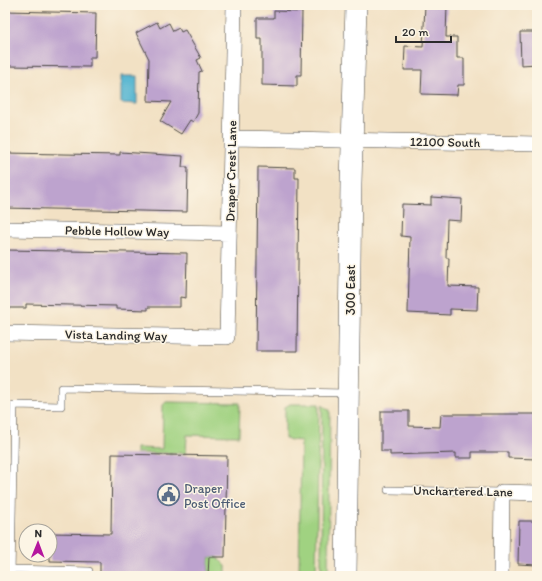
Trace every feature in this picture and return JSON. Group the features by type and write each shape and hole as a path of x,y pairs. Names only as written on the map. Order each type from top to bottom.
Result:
{"street":[{"name":"Draper Crest Lane","path":"227,337 234,5"},
{"name":"300 East","path":"346,576 352,140 356,5"},
{"name":"12100 South","path":"232,138 537,144"},
{"name":"Pebble Hollow Way","path":"5,229 229,233"},
{"name":"Vista Landing Way","path":"5,333 227,337"},
{"name":"Unchartered Lane","path":"502,492 537,493"},
{"path":"501,576 502,492"}],"lane":[{"path":"89,571 11,573 14,405 61,406 61,388 349,393"},
{"name":"Unchartered Lane","path":"388,490 502,492"}],"green space":[{"path":"166,402 240,403 239,436 187,435 186,453 136,453 136,448 162,449 163,405"},
{"path":"290,404 319,404 316,576 299,576 301,441 285,439 285,407"},
{"path":"322,405 330,410 328,576 321,576"},
{"path":"209,557 217,557 226,566 226,576 208,576"}],"water":[{"path":"121,76 137,76 137,104 121,103"}],"building":[{"path":"425,5 447,5 446,37 457,37 457,58 464,58 464,85 458,85 457,95 421,94 422,70 404,70 405,46 423,47"},
{"path":"5,11 96,13 95,57 90,57 90,67 5,66"},
{"path":"274,11 302,12 301,75 297,75 297,86 262,85 262,39 257,39 257,18 274,18"},
{"path":"157,22 160,28 169,23 173,31 179,28 181,32 185,30 201,58 197,60 202,71 199,72 198,113 193,122 190,120 181,134 160,121 171,102 148,101 149,59 136,33"},
{"path":"520,32 537,32 537,64 521,65"},
{"path":"120,152 183,156 182,167 188,167 187,212 5,208 5,153 120,155"},
{"path":"258,167 295,168 295,178 299,178 297,351 256,351"},
{"path":"431,197 462,199 461,221 447,220 446,258 449,258 448,286 478,287 477,310 450,309 450,315 408,313 410,237 401,236 402,204 431,205"},
{"path":"5,250 187,253 186,298 180,297 180,307 148,307 148,310 116,309 116,306 26,304 26,308 5,308"},
{"path":"381,411 409,411 409,426 440,427 441,414 537,414 537,459 508,458 508,452 472,452 472,458 456,458 456,453 390,455 390,451 381,451"},
{"name":"Draper Post Office","path":"112,454 227,456 225,557 209,557 208,576 100,576 100,562 58,561 58,533 111,534"},
{"path":"519,521 537,521 537,565 518,564"}],"place":[{"name":"Draper Post Office","path":"169,495"}]}
